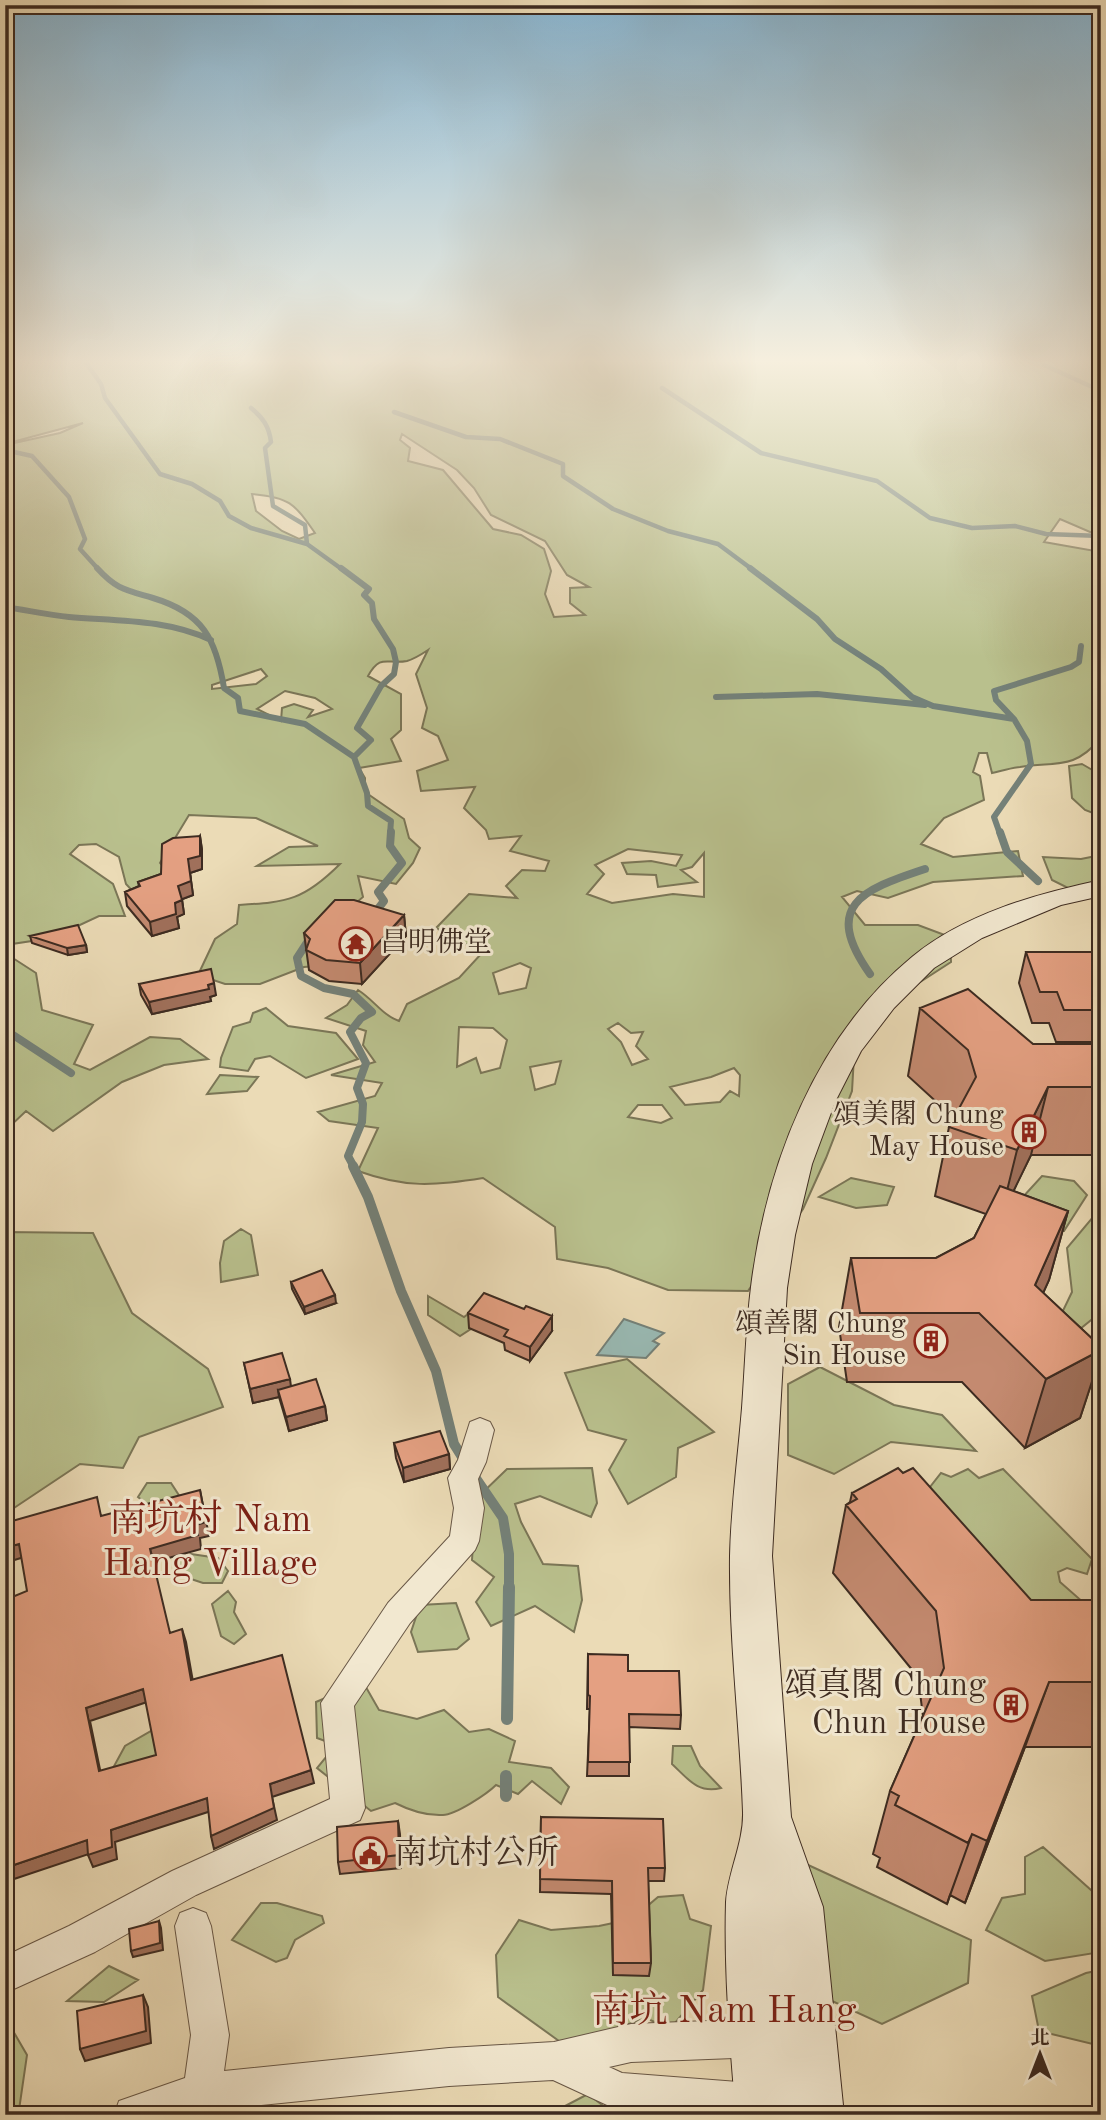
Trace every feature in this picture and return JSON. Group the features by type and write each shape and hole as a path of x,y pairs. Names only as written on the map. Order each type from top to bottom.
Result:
{"street":[{"path":"762,2109 756,2038 751,1899 767,1817 751,1556 769,1288 777,1235 795,1164 819,1102 847,1048 883,1000 924,962 972,932 1017,911 1052,899 1101,888"},
{"path":"5,1975 82,1939 192,1879 348,1808 337,1703 399,1613 464,1541 469,1508 467,1470 480,1430"},
{"path":"554,2061 620,2092 762,2109 817,2108 813,2041 798,1907 767,1817"},
{"path":"193,1926 210,2035 202,2092"},
{"path":"133,2115 202,2092 449,2067 554,2061 631,2043 756,2038 813,2041"}],"green space":[{"path":"5,459 408,459 443,470 493,529 521,535 544,549 551,571 545,594 554,617 585,615 570,603 570,588 589,587 567,575 545,541 491,515 474,488 457,470 440,459 1101,459 1101,532 1090,532 1060,519 1044,542 1101,552 1101,738 1082,756 1064,763 1016,767 992,773 987,753 979,753 973,772 980,776 984,800 944,818 921,844 953,857 1018,851 1023,876 933,882 888,898 857,891 842,897 865,925 918,925 950,937 951,962 897,997 855,1039 852,1091 826,1158 803,1209 748,1291 668,1290 608,1268 557,1259 555,1227 483,1178 420,1184 375,1177 358,1171 378,1128 329,1121 318,1112 375,1096 382,1083 331,1075 375,1062 363,1045 366,1031 326,1018 347,1005 358,990 399,1021 407,1004 459,978 482,953 436,928 469,894 517,898 506,886 522,870 545,871 549,861 510,851 521,836 489,839 486,830 464,808 475,787 421,791 417,771 448,760 438,736 422,728 427,708 416,674 428,650 407,661 381,662 368,676 401,694 401,730 391,739 401,761 359,768 365,778 365,792 404,819 409,838 420,848 413,863 396,884 358,876 363,897 350,908 330,965 304,967 260,984 225,984 198,975 215,939 237,924 239,905 294,897 316,885 340,864 257,866 289,847 318,846 256,818 189,815 160,863 168,872 137,896 126,884 119,857 96,844 79,845 70,854 113,884 125,916 99,916 52,938 5,945","holes":["252,494 283,500 296,508 315,533 299,539 282,531 256,511","261,669 267,676 256,684 212,689 212,685","285,691 315,698 332,709 308,717 313,710 294,704 282,708 281,721 257,709","628,849 682,855 676,866 651,861 622,863 627,874 656,875 658,887 697,882 681,870 692,867 704,853 704,897 673,894 612,903 587,894 604,874 595,865","520,963 531,968 526,988 499,994 493,973","618,1023 631,1033 643,1032 636,1046 648,1059 632,1065 621,1042 608,1029","459,1027 493,1028 507,1040 500,1068 481,1073 476,1058 457,1067","561,1061 555,1084 535,1090 530,1067","734,1068 740,1075 739,1096 730,1091 720,1102 685,1105 670,1087","638,1105 662,1105 672,1118 661,1123 628,1117"]},
{"path":"1082,764 1101,775 1101,816 1085,810 1072,798 1069,766"},
{"path":"1101,855 1101,883 1070,889 1052,880 1043,857 1081,859"},
{"path":"5,953 36,973 42,1010 93,1025 74,1064 90,1070 150,1037 180,1039 208,1059 164,1065 122,1082 53,1131 26,1111 5,1131"},
{"path":"266,1008 288,1026 336,1033 358,1059 306,1078 270,1056 255,1059 248,1071 220,1067 233,1027 250,1022 253,1013"},
{"path":"220,1075 258,1077 247,1091 207,1094"},
{"path":"1042,1176 1074,1181 1087,1195 1064,1231 1040,1231 1022,1198"},
{"path":"851,1178 894,1187 887,1205 856,1208 819,1197"},
{"path":"1101,1214 1101,1312 1064,1342 1058,1321 1072,1292 1067,1248 1093,1217"},
{"path":"241,1229 251,1235 258,1275 221,1282 220,1263 224,1241"},
{"path":"5,1232 93,1233 132,1313 208,1369 223,1407 139,1437 123,1468 80,1464 5,1514"},
{"path":"428,1296 464,1317 476,1308 480,1323 460,1336 428,1315"},
{"path":"627,1359 714,1432 678,1448 676,1477 628,1504 609,1470 626,1440 588,1430 565,1373"},
{"path":"820,1367 894,1405 942,1415 976,1451 891,1442 834,1474 788,1455 788,1384"},
{"path":"592,1468 597,1503 591,1517 540,1496 515,1504 521,1522 543,1564 578,1566 582,1600 574,1632 535,1606 491,1626 476,1602 494,1577 472,1560 476,1499 507,1469"},
{"path":"968,1469 979,1478 1003,1469 1092,1559 1087,1574 1067,1568 1058,1572 1060,1582 1084,1603 1041,1617 923,1496 941,1473 951,1477"},
{"path":"147,1483 171,1483 182,1500 152,1508 138,1497"},
{"path":"191,1554 218,1558 228,1571 222,1583 203,1583 176,1574 179,1560"},
{"path":"228,1591 236,1602 234,1612 246,1634 234,1644 221,1636 212,1604"},
{"path":"456,1603 469,1639 457,1649 418,1652 411,1632 420,1605"},
{"path":"363,1682 379,1710 417,1719 444,1710 469,1732 489,1729 515,1741 509,1762 551,1768 569,1787 561,1804 532,1781 518,1794 496,1785 471,1803 448,1814 424,1813 395,1803 371,1811 317,1768 336,1745 317,1738 316,1702"},
{"path":"158,1727 162,1764 113,1768 125,1746"},
{"path":"673,1746 691,1746 700,1766 721,1788 706,1789 688,1780 672,1764"},
{"path":"1043,1847 1101,1899 1101,1952 1045,1961 986,1930 1002,1898 1025,1894 1025,1857"},
{"path":"806,1864 971,1940 968,1983 882,2024 832,2001"},
{"path":"683,1895 690,1919 711,1926 703,1990 670,2029 646,2018 582,2040 559,2041 498,1997 496,1955 519,1920 551,1930 599,1926 632,1919 658,1897"},
{"path":"261,1903 277,1903 322,1916 324,1923 295,1940 287,1958 276,1962 232,1940"},
{"path":"109,1966 138,1980 104,2002 67,2001"},
{"path":"1101,1970 1101,2046 1039,2031 1032,1996 1086,1973"},
{"path":"5,2017 27,2055 19,2110 5,2113"},
{"path":"588,2094 615,2115 548,2115"}],"water":[{"path":"624,1319 664,1333 653,1341 659,1344 646,1358 597,1355"}],"building":[{"path":"200,836 200,856 188,859 191,881 178,886 182,900 175,903 176,914 150,922 125,892 140,886 138,882 161,874 162,844 173,838"},
{"path":"335,900 354,900 404,915 360,963 326,960 306,950 310,939 304,933"},
{"path":"78,925 86,945 67,948 30,936"},
{"path":"1026,952 1101,952 1101,1010 1064,1010 1057,992 1040,992"},
{"path":"211,969 214,983 208,985 209,989 149,1002 139,984"},
{"path":"968,989 1033,1044 1101,1044 1101,1087 1048,1087 1017,1150 949,1127 976,1077 968,1050 920,1008"},
{"path":"1000,1186 1068,1211 1035,1285 1101,1347 1101,1350 1046,1379 979,1313 860,1313 851,1258 936,1258 974,1238"},
{"path":"322,1270 335,1295 304,1307 291,1282"},
{"path":"484,1293 524,1309 526,1306 552,1316 530,1347 504,1336 508,1330 468,1313"},
{"path":"282,1353 290,1379 250,1389 244,1363"},
{"path":"316,1379 325,1406 286,1417 278,1390"},
{"path":"440,1431 449,1454 403,1468 394,1443"},
{"path":"898,1468 903,1473 913,1468 1031,1600 1101,1600 1101,1682 1049,1682 987,1841 972,1834 968,1843 895,1805 899,1796 890,1791 944,1668 936,1611 846,1505 857,1499 852,1493"},
{"path":"200,1490 206,1522 196,1525 198,1535 150,1549 170,1633 182,1629 191,1680 282,1655 311,1770 270,1784 274,1808 211,1836 207,1798 111,1830 112,1847 88,1855 87,1840 5,1868 5,1600 27,1591 19,1544 5,1548 5,1523 97,1497 101,1516","holes":["143,1689 156,1755 99,1771 86,1708"]},
{"path":"588,1654 628,1655 628,1671 679,1671 681,1715 629,1714 630,1762 588,1762"},
{"path":"541,1817 663,1819 665,1868 648,1868 651,1963 613,1963 612,1881 540,1879"},
{"path":"398,1821 399,1855 338,1862 337,1827"},
{"path":"159,1921 160,1943 131,1951 129,1929"},
{"path":"143,1995 146,2031 80,2049 77,2011"}],"waterway":[{"path":"35,459 69,497 85,539 80,549 99,570"},
{"path":"149,459 160,474 192,484 220,501 229,516 251,528 307,544"},
{"path":"267,459 273,506 305,525 307,544"},
{"path":"550,459 563,464 563,476 613,509 668,531 718,544 753,570"},
{"path":"786,459 877,481 930,518 972,528 1015,526 1046,534 1101,536"},
{"path":"307,544 343,570"},
{"path":"341,568 369,589 364,595 372,603 374,619 393,649 396,662 394,674 381,686 357,728 371,740 354,757"},
{"path":"750,568 817,619 835,639 881,669 912,697 933,706 1014,719 1027,741 1031,764 994,817 1000,834"},
{"path":"99,570 122,588 170,604 184,612 195,620 209,639"},
{"path":"5,607 61,616 159,625 209,639"},
{"path":"209,639 217,655 224,688 238,698 240,711 305,724 354,757"},
{"path":"1013,718 996,700 994,691 1071,667 1079,662 1081,646"},
{"path":"716,697 817,694 925,705"},
{"path":"354,757 367,793 368,806 391,821 390,834"},
{"path":"374,914 384,901 378,892 402,863 390,846 391,832"},
{"path":"1000,832 1007,852 1038,881"},
{"path":"870,974 856,951 849,932 849,916 856,904 867,894 925,869"},
{"path":"310,938 297,958 301,976 324,988 353,994 372,1012 361,1018 350,1032 366,1063 357,1088 363,1104 362,1122 348,1156 354,1167"},
{"path":"5,1011 7,1031 71,1073"},
{"path":"353,1166 368,1197 401,1291 436,1371 454,1444 464,1460"},
{"path":"473,1474 503,1518 509,1554 509,1587"},
{"path":"507,1719 509,1587"},
{"path":"506,1776 506,1796"}],"place":[{"name":"昌明佛堂","path":"356,944"},
{"name":"頌美閣 Chung May House","path":"1029,1132"},
{"name":"頌善閣 Chung Sin House","path":"931,1341"},
{"name":"頌真閣 Chung Chun House","path":"1011,1705"},
{"name":"南坑村公所","path":"370,1854"}],"district":[{"name":"南坑村 Nam Hang Village","path":"210,1543"},
{"name":"南坑 Nam Hang","path":"724,2012"}]}
